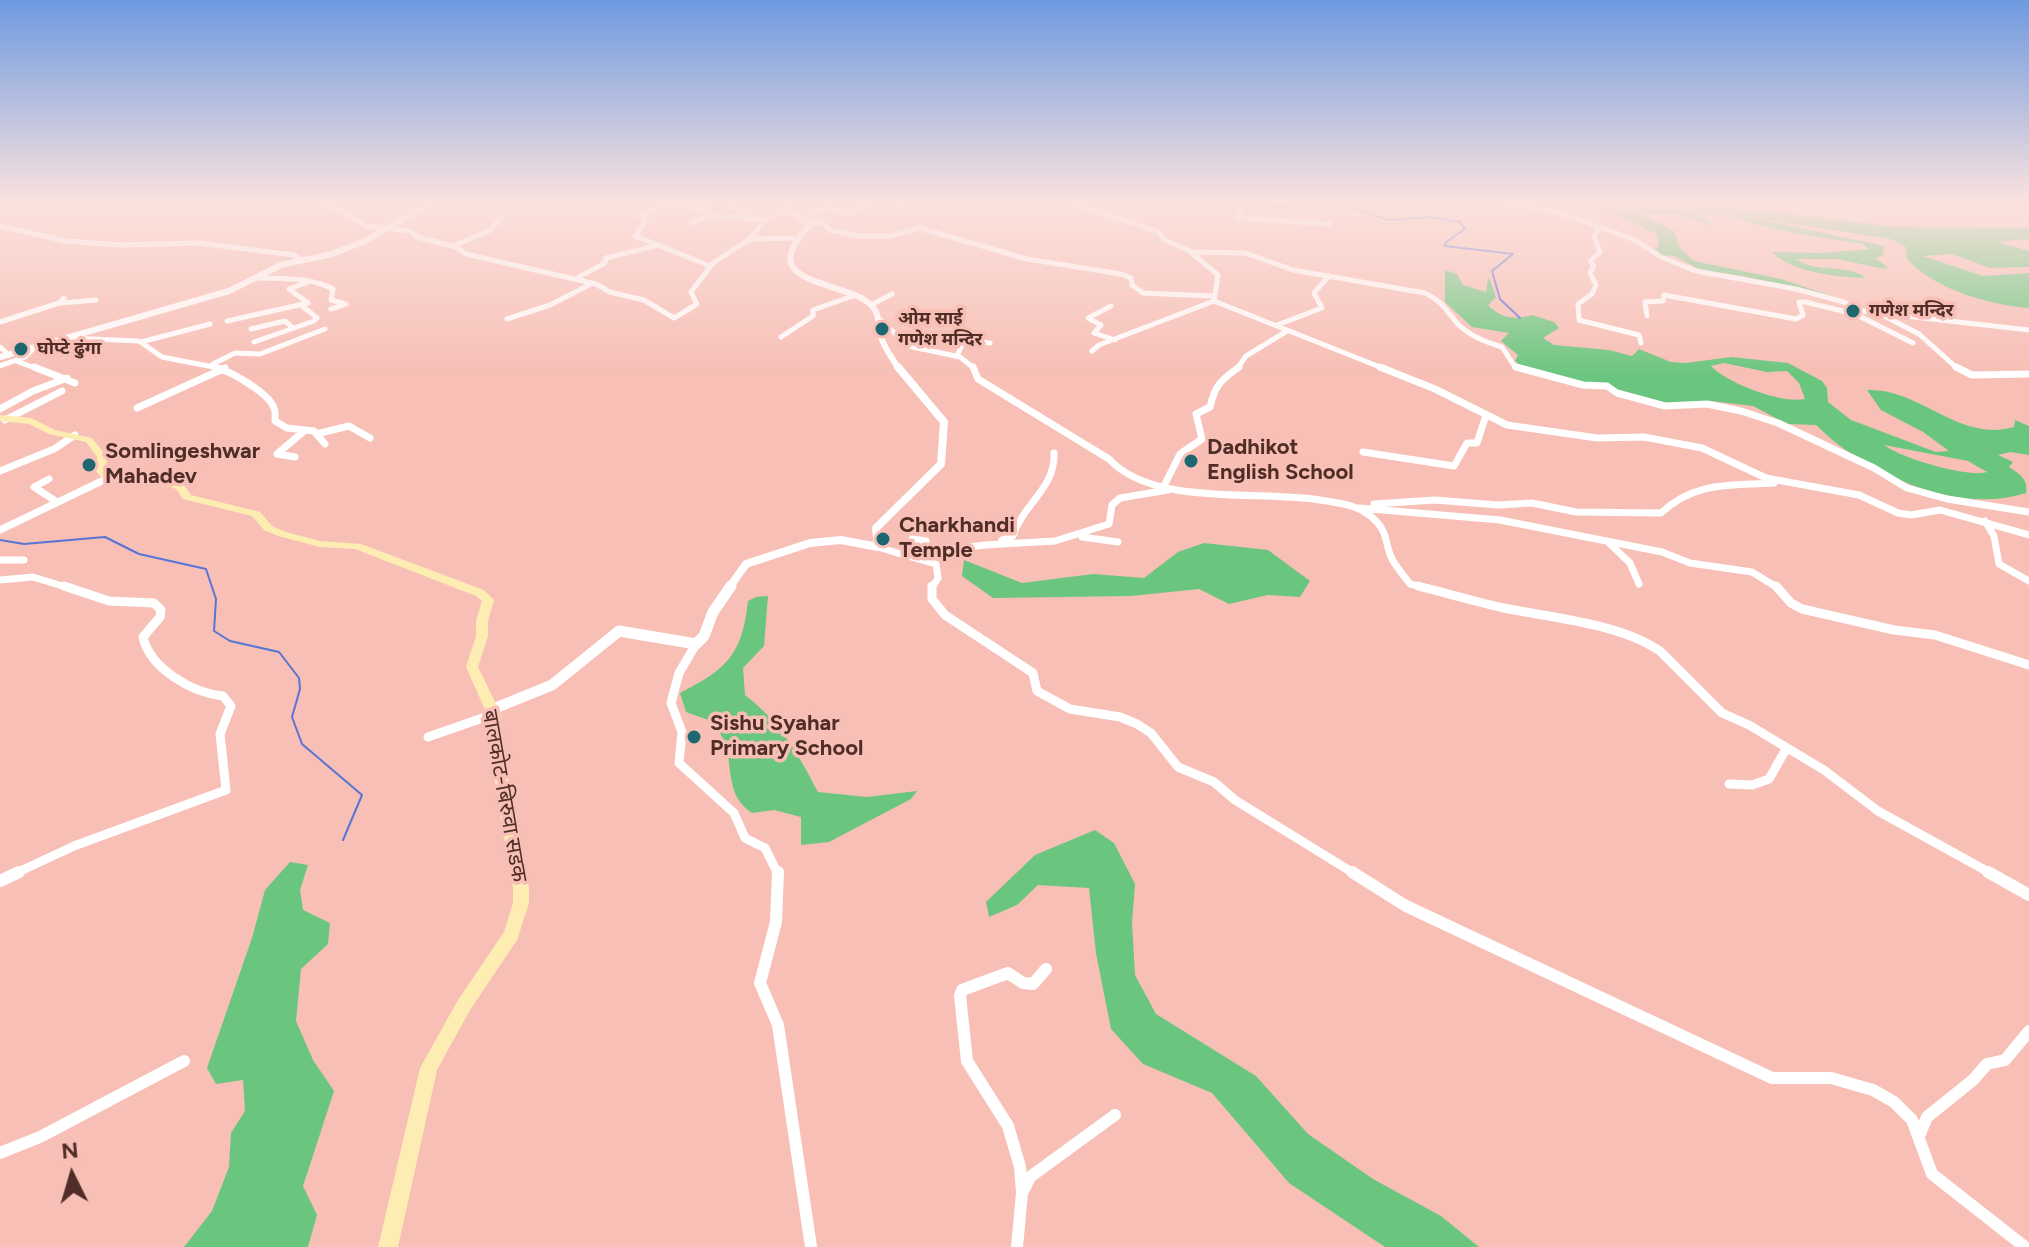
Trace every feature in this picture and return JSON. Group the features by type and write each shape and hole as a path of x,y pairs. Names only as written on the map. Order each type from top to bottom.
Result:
{"main road":[{"path":"2,419 31,421 52,432 75,435 94,442 102,457 101,471 108,478"},
{"name":"बालकोट-बिरुवा सडक","path":"108,478 172,484 180,487 187,497 256,514 268,528 282,534 320,544 357,546 485,596 488,600 482,621 482,636 472,667 494,712 521,903 506,944 464,1005 429,1068 388,1247"}],"street":[{"path":"0,357 229,291 281,265 305,259"},
{"path":"489,259 592,283 605,292 620,292 641,299 676,317 696,305 691,292 710,266 720,259"},
{"path":"575,279 605,263 606,259"},
{"path":"693,259 710,266"},
{"path":"794,259 798,275 871,305 905,345 957,356 973,365 978,379 988,388 1015,400 1061,432 1081,441 1109,459 1123,474 1178,490"},
{"path":"1028,259 1121,274 1131,278 1132,285 1143,293 1214,298 1524,429 1597,438 1644,437 1702,448 1766,478 1859,495 1898,513 1911,515 1940,510 2029,535"},
{"path":"1200,259 1218,275 1214,298"},
{"path":"1262,259 1293,270 1356,278 1429,295 1442,302 1459,325 1482,341 1502,347 1510,363 1525,370 1583,385 1607,386 1617,393 1665,406 1707,404 1741,411 1778,423 1874,468 1885,478 1925,494 2029,512"},
{"path":"1592,259 1590,261 1594,266 1590,273 1596,285 1592,294 1578,304 1579,320 1639,335 1641,343"},
{"path":"1666,259 1696,271 1796,289 1844,302 1913,343"},
{"path":"1276,325 1322,308 1314,293 1329,276"},
{"path":"259,278 288,277 331,287 331,300 346,304 331,309"},
{"path":"227,321 308,303 289,289 308,282"},
{"path":"507,319 550,305 592,283"},
{"path":"871,305 892,294"},
{"path":"1647,316 1645,302 1663,301 1664,295 1789,319 1799,319 1803,315 1799,302 1802,301 1858,313 2029,330"},
{"path":"781,337 811,318 813,310 853,296"},
{"path":"1092,351 1099,345 1214,298"},
{"path":"0,322 62,300 96,300"},
{"path":"254,342 317,318 301,305"},
{"path":"1111,306 1088,318 1101,325 1094,333 1115,341"},
{"path":"1881,314 1919,334 1961,372 1972,375 2029,374"},
{"path":"878,547 876,528 941,464 944,422 909,387 883,342 881,320"},
{"path":"251,329 285,321 292,327"},
{"path":"69,338 141,342 210,324"},
{"path":"213,365 235,353 260,354 325,329"},
{"path":"1164,486 1180,454 1202,439 1196,414 1210,407 1215,387 1221,379 1239,368 1246,356 1287,331"},
{"path":"957,356 964,340 990,343"},
{"path":"141,342 162,357 225,368 266,397 274,406 275,421 287,428 316,434 349,426 370,438"},
{"path":"0,347 9,355"},
{"path":"0,366 16,361 32,350"},
{"path":"16,361 49,373 58,381 75,383"},
{"path":"137,408 225,368"},
{"path":"0,409 67,378"},
{"path":"2,419 62,391"},
{"path":"1363,452 1454,466 1466,445 1477,443 1486,415"},
{"path":"295,457 277,454 304,431"},
{"path":"316,434 325,444"},
{"path":"3,468 54,449 75,435"},
{"path":"985,545 1013,536 1015,521 1046,487 1055,467 1054,453"},
{"path":"0,530 108,478"},
{"path":"49,479 34,487 57,502"},
{"path":"1356,507 1435,500 1498,505 1532,503 1576,512 1661,513 1677,498 1700,488 1785,482"},
{"path":"904,555 985,545 1055,541 1077,536 1109,524 1112,505 1120,498 1147,491 1302,497 1356,507 1500,520 1662,552 1690,563 1752,572 1772,582 1791,603 1802,609 1894,630 1935,635 2029,665"},
{"path":"1356,507 1376,521 1388,537 1391,557 1410,584 1499,607 1587,624 1648,643 1660,651 1722,713 1749,725 1824,770 1878,811 2029,895"},
{"path":"1984,520 1994,536 1996,561 2029,581"},
{"path":"1077,536 1118,542"},
{"path":"811,1247 778,1025 760,983 776,922 778,873 765,848 745,838 734,813 679,763 685,742 682,726 671,703 679,673 704,636 713,612 746,564 810,543 841,540 936,564 938,578 932,585 932,599 945,615 1033,673 1037,691 1073,710 1111,713 1147,730 1172,763 1188,773 1210,777 1235,800 1406,906 1772,1078 1831,1078 1873,1090 1907,1113 1932,1174 2025,1247"},
{"path":"926,541 911,540 922,547 948,550"},
{"path":"1610,544 1630,563 1639,584"},
{"path":"0,560 24,560"},
{"path":"0,580 19,576 47,578 78,593 107,601 154,603 161,610 160,617 143,637 145,646 172,676 205,694 223,696 231,706 220,734 226,790 74,846 0,881"},
{"path":"428,737 494,712 552,685 619,631 696,644"},
{"path":"1729,784 1752,785 1769,779 1786,749"},
{"path":"1017,1247 1022,1193 1020,1167 1008,1126 967,1061 960,996 962,990 1008,973 1023,983 1033,984 1046,969"},
{"path":"1919,1136 1927,1117 1973,1080 1987,1064 2005,1060 2029,1031"},
{"path":"0,1153 40,1137 184,1061"},
{"path":"1022,1193 1030,1177 1115,1115"}],"green space":[{"path":"1681,259 1781,279 1837,298 1744,276 1700,270"},
{"path":"1781,259 1796,259 1813,266 1850,271 1866,278 1816,272"},
{"path":"1838,259 1877,259 1888,267 1885,269"},
{"path":"1907,259 1933,259 1983,276 2029,273 2029,308 1963,294 1918,270"},
{"path":"1966,259 2029,259 2029,267 1990,268"},
{"path":"1445,270 1457,274 1463,285 1486,292 1488,278 1496,297 1488,305 1504,316 1520,318 1532,315 1554,322 1559,328 1543,338 1554,345 1609,350 1632,356 1639,349 1671,362 1732,357 1788,363 1822,381 1827,388 1828,402 1851,420 1936,452 1949,451 1923,432 1881,410 1867,390 1886,391 1904,397 1975,428 1994,430 2014,427 2015,420 2029,426 2029,455 2010,452 1998,455 2013,462 2009,467 2025,480 2026,493 2001,498 1949,496 1923,489 1873,467 1816,425 1787,424 1753,406 1711,401 1685,408 1524,368 1515,361 1518,355 1501,341 1509,333 1472,327 1445,302","holes":["1724,363 1767,372 1787,371 1799,383 1805,399 1782,398 1755,391 1729,379 1711,366","1884,445 1968,461 1987,472 1965,472 1934,466"]},
{"path":"1204,543 1268,550 1310,581 1300,597 1268,595 1229,604 1199,589 1131,596 993,598 962,576 964,560 1022,583 1093,574 1144,578 1178,552"},
{"path":"768,596 764,646 743,668 745,695 769,716 787,739 818,792 867,797 917,791 911,799 829,842 801,845 801,817 774,810 752,813 745,807 735,793 722,736 714,722 686,712 680,693 721,668 736,648 748,601"},
{"path":"1095,830 1114,843 1135,884 1132,923 1135,975 1156,1014 1256,1076 1308,1134 1373,1179 1441,1216 1479,1247 1385,1247 1289,1183 1212,1093 1143,1064 1111,1029 1096,953 1089,888 1038,885 1017,905 989,917 986,902 1035,855"},
{"path":"290,862 308,865 300,890 303,910 330,923 328,944 301,969 296,1021 313,1060 334,1091 303,1186 317,1215 308,1247 184,1247 212,1211 229,1167 231,1133 245,1111 243,1080 216,1084 207,1068 252,938 265,890"}],"waterway":[{"path":"1507,259 1492,271 1500,299 1520,318"},
{"path":"0,540 24,544 105,537 139,554 206,569 216,599 214,631 230,641 279,652 299,678 300,689 292,717 302,744 362,795 343,840"}],"place":[{"name":"गणेश मन्दिर","path":"1853,311"},
{"name":"ओम साई गणेश मन्दिर","path":"882,329"},
{"name":"घोप्टे ढुंगा","path":"21,349"},
{"name":"Dadhikot English School","path":"1191,461"},
{"name":"Somlingeshwar Mahadev","path":"89,465"},
{"name":"Charkhandi Temple","path":"883,539"},
{"name":"Sishu Syahar Primary School","path":"694,737"}]}
